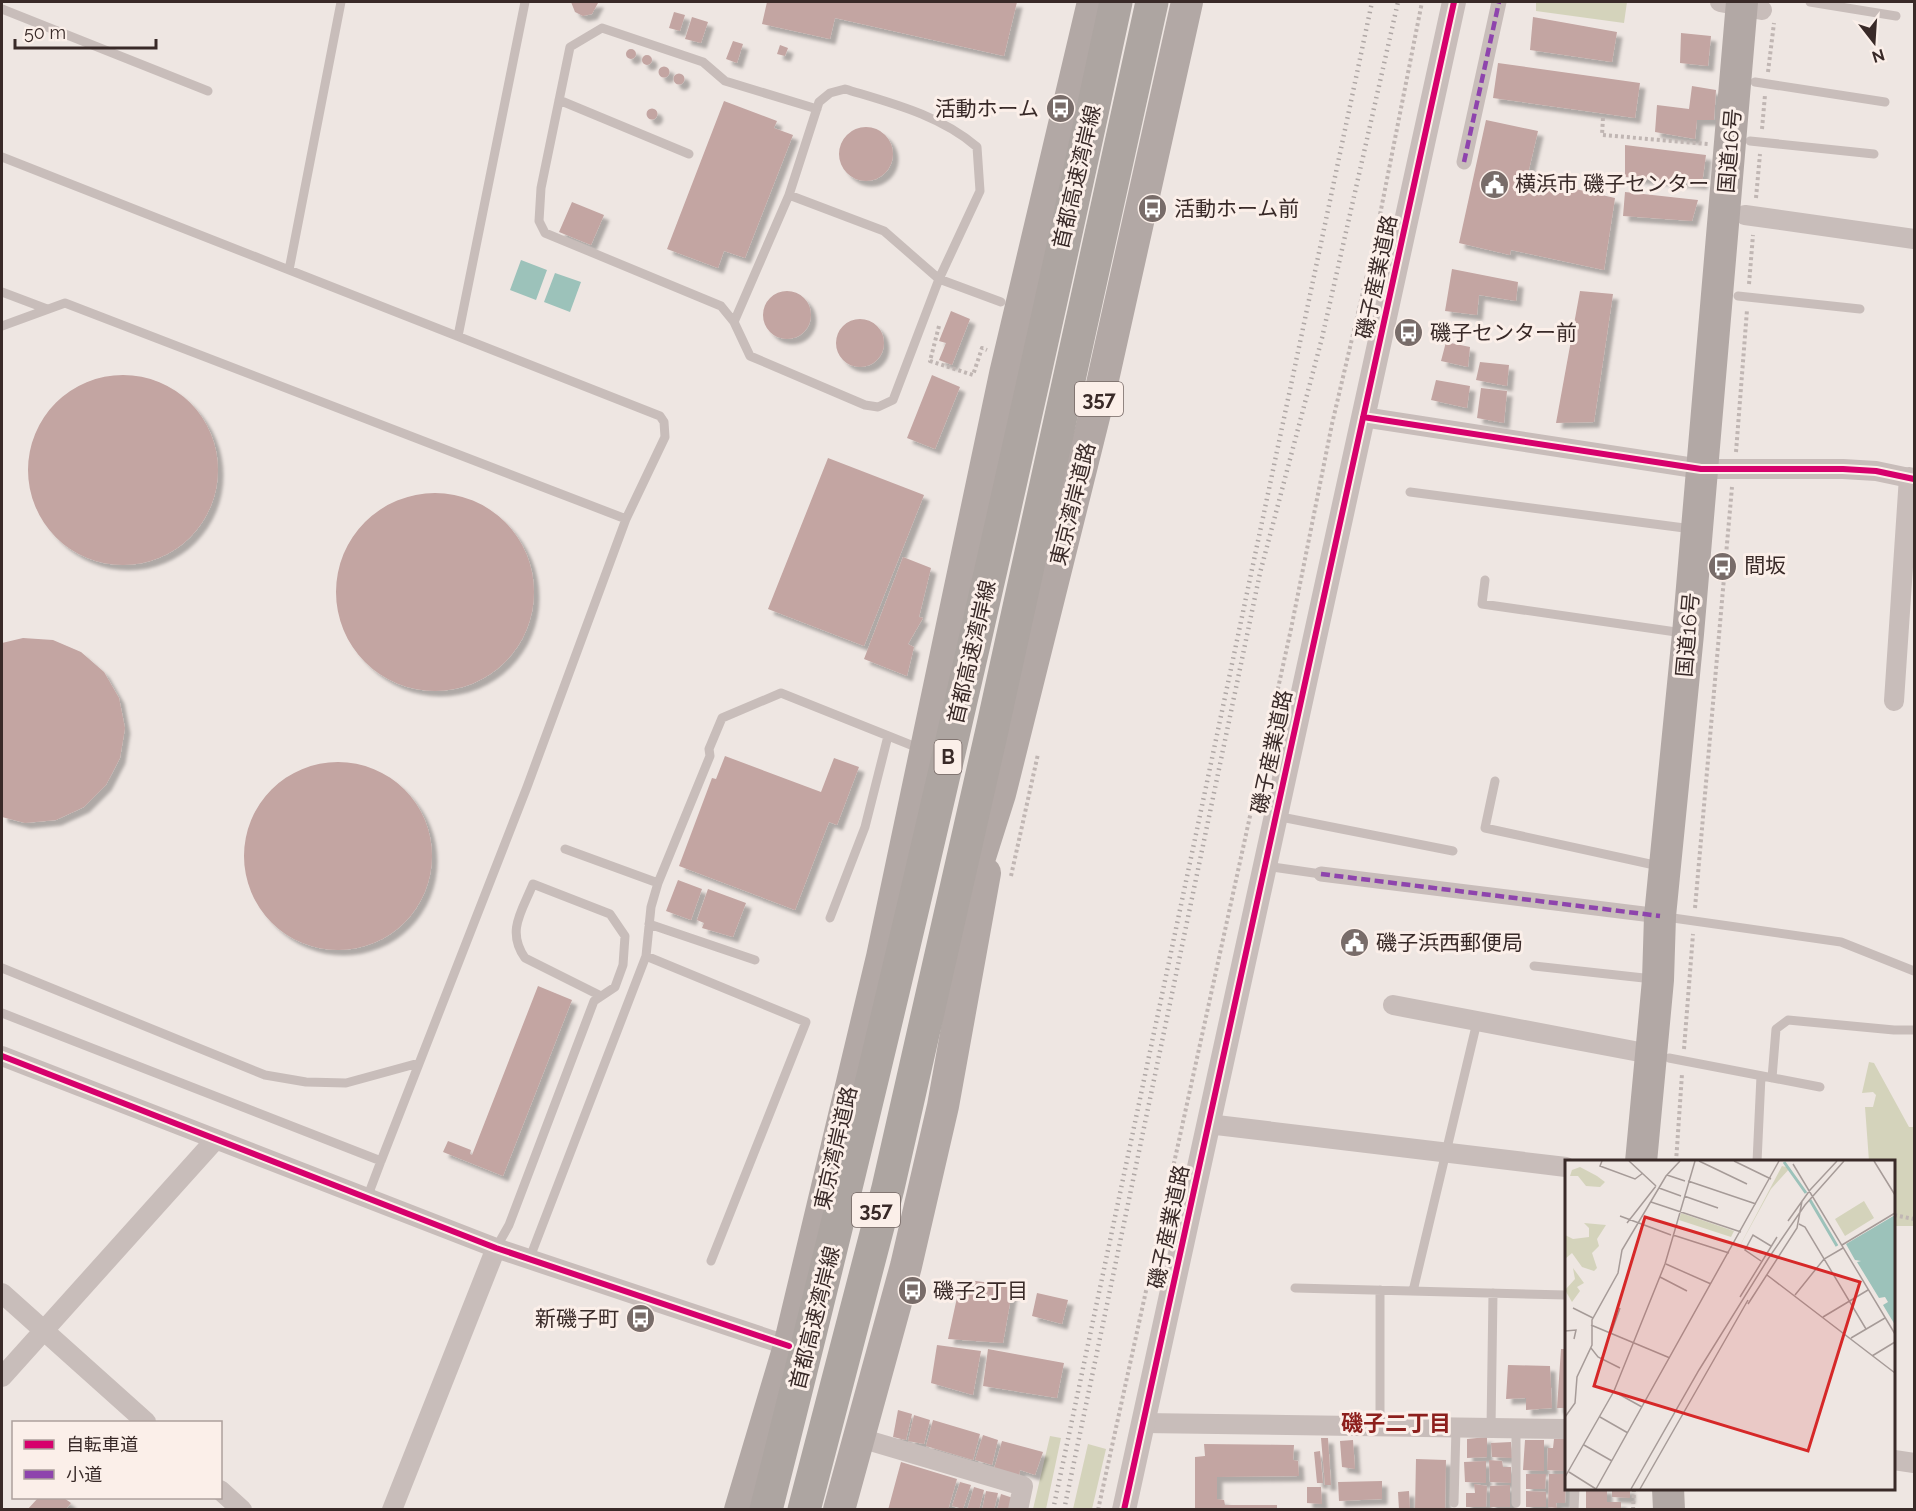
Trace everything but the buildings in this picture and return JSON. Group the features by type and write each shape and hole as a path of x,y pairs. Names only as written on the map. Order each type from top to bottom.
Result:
{"highway":[{"name":"東京湾岸道路","path":"740,1509 789,1346 882,957 1005,374 1093,2"},
{"name":"首都高速湾岸線","path":"766,1509 847,1193 932,833 1116,2"},
{"name":"首都高速湾岸線","path":"804,1509 888,1188 992,730 1152,2"},
{"name":"東京湾岸道路","path":"839,1509 906,1266 943,1106 1000,794 1100,393 1187,2"},
{"name":"国道16号","path":"1662,1160 1678,919 1718,475 1738,296 1755,82 1745,4"},
{"name":"国道16号","path":"1641,1160 1668,1057 1658,980 1678,919 1667,868 1697,531 1718,475 1730,158 1745,4"},
{"name":"東京湾岸道路","path":"773,1509 866,1138 902,909 918,783"},
{"name":"東京湾岸道路","path":"797,1509 896,1132 1000,794"},
{"path":"1650,1490 1650,1509"},
{"path":"1668,1490 1669,1509"}],"street":[{"name":"磯子産業道路","path":"1124,1509 1454,2"},
{"path":"1464,162 1499,2"},
{"path":"1745,215 1914,239"},
{"path":"1363,417 1718,475 1843,469 1876,471 1912,478 1907,628 1894,700"},
{"path":"1321,874 1678,919"},
{"path":"1393,1005 1668,1057"},
{"path":"2,1056 496,1248 789,1346"},
{"path":"1208,1124 1565,1167"},
{"path":"2,1377 216,1139"},
{"path":"392,1509 496,1248"},
{"path":"2,1293 145,1421"},
{"path":"1143,1423 1565,1429"},
{"path":"860,1438 1023,1486 1018,1509"},
{"path":"1895,1460 1914,1463"},
{"path":"222,1492 242,1509"}],"lane":[{"path":"289,270 341,2"},
{"path":"458,336 525,2"},
{"path":"1810,2 1896,16"},
{"path":"2,9 208,91"},
{"path":"734,321 789,195 817,109 819,102 830,93 845,89 912,110 957,130 977,147 980,191 939,279 893,400 878,407 865,405 750,356 734,321 721,306 545,233 539,221 541,188 570,47 602,28 703,62 725,81 817,109"},
{"path":"1755,82 1885,102"},
{"path":"559,100 689,154"},
{"path":"1750,141 1874,154"},
{"path":"2,157 660,416 664,422 665,437 626,519 526,787 367,1198"},
{"path":"789,195 884,231 939,279 1001,302"},
{"path":"2,292 47,309"},
{"path":"1738,296 1860,309"},
{"path":"2,326 65,303 626,519"},
{"path":"1410,492 1697,531"},
{"path":"1485,580 1482,604 1671,629 1688,634"},
{"path":"530,1260 646,956 651,907 658,884 710,756 709,749 722,718 781,693 926,751"},
{"path":"830,918 865,827 888,736"},
{"path":"1495,781 1485,828 1667,868"},
{"path":"1275,816 1453,851"},
{"path":"565,849 658,884"},
{"path":"1264,866 1321,874"},
{"path":"496,1248 509,1225 594,1001 615,987 623,965 624,936 610,914 533,884 514,936 519,950 525,958 601,996"},
{"path":"1678,919 1841,942 1914,972"},
{"path":"650,924 755,960"},
{"path":"646,956 806,1022 711,1261"},
{"path":"1534,966 1658,980"},
{"path":"2,968 265,1075 306,1082 346,1083 419,1064"},
{"path":"2,1013 381,1161"},
{"path":"1772,1078 1776,1029 1788,1020 1894,1030 1914,1029"},
{"path":"1413,1291 1477,1022"},
{"path":"1668,1057 1820,1087"},
{"path":"1757,1160 1761,1076"},
{"path":"1294,1288 1565,1295"},
{"path":"1380,1290 1380,1427"},
{"path":"1491,1428 1493,1293"},
{"path":"1454,1503 1456,1428"},
{"path":"1516,1428 1516,1503"},
{"path":"1574,1509 1575,1490"}],"path":[{"path":"1098,1509 1291,629 1332,424 1374,245 1422,2"},
{"path":"1603,118 1602,135 1715,145"},
{"path":"939,326 930,361 973,375 982,348 990,351"},
{"path":"1676,1160 1668,1057 1678,919 1718,475"},
{"path":"1895,1215 1914,1219"},
{"path":"1634,1490 1634,1509"}],"green space":[{"path":"1536,2 1627,2 1624,23 1536,11"},
{"path":"1869,1062 1874,1063 1909,1127 1914,1127 1914,1226 1895,1226 1895,1160 1869,1160 1865,1107 1873,1107 1876,1095 1873,1092 1862,1093"},
{"path":"1050,1436 1061,1438 1046,1509 1033,1509"},
{"path":"1088,1444 1106,1449 1092,1509 1073,1509"}],"water":[{"path":"521,260 547,270 536,300 510,290"},
{"path":"555,273 581,282 570,312 544,302"}],"railway":[{"path":"1053,1510 1372,2"},
{"path":"1064,1510 1260,573 1322,338 1398,2"}],"marked path":[{"path":"1464,162 1499,2"},
{"path":"1321,874 1660,916"}],"cycle path":[{"path":"1124,1510 1454,2"},
{"path":"1363,417 1701,469 1843,469 1876,471 1914,479"},
{"path":"2,1056 496,1248 789,1346"}],"place":[{"name":"活動ホーム","path":"1060,109"},
{"name":"横浜市 磯子センター","path":"1494,184"},
{"name":"活動ホーム前","path":"1153,209"},
{"name":"磯子センター前","path":"1409,333"},
{"name":"間坂","path":"1723,566"},
{"name":"磯子浜西郵便局","path":"1355,943"},
{"name":"磯子2丁目","path":"912,1291"},
{"name":"新磯子町","path":"640,1319"}],"district":[{"name":"磯子二丁目","path":"1396,1423"}]}
